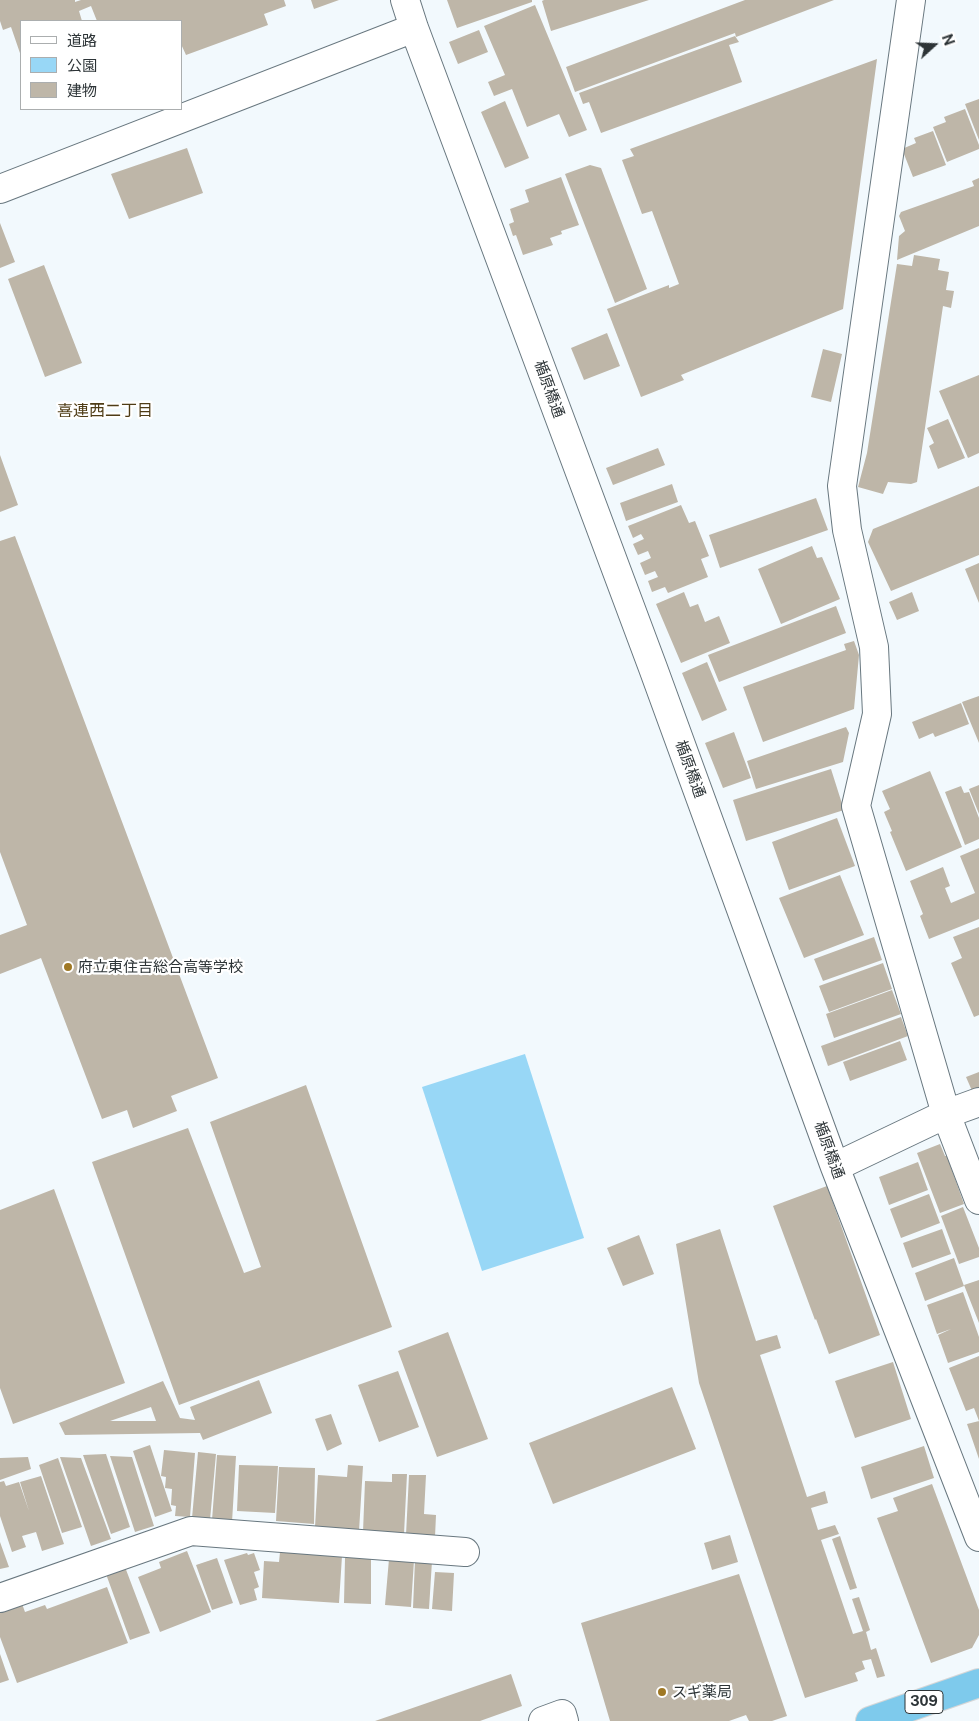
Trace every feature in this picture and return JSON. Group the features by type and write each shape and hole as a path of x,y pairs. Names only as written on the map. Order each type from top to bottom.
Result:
{"highway":[{"name":"309","path":"870,1721 979,1683"}],"street":[{"name":"楯原橋通","path":"405,0 653,668 835,1167 979,1537"},
{"path":"911,0 842,486 847,530 874,648 877,714 856,806 946,1114 979,1200"},
{"path":"0,189 414,28"},
{"path":"835,1167 946,1114 979,1102"},
{"path":"0,1598 191,1531 465,1552"},
{"path":"543,1721 562,1714 564,1721"}],"green space":[{"path":"525,1054 584,1238 482,1271 422,1087"}],"building":[{"path":"0,0 75,0 75,2 81,0 284,0 286,6 264,14 268,25 186,55 182,46 182,20 97,20 91,6 79,11 82,20 20,20 20,53 11,27 3,30 0,21"},
{"path":"311,0 339,0 314,9"},
{"path":"447,0 532,0 532,2 457,28"},
{"path":"649,0 551,31 542,1"},
{"path":"745,0 834,0 736,37 735,33 575,92 566,67"},
{"path":"535,5 587,130 569,137 559,114 527,127 512,89 494,96 488,82 505,75 484,26"},
{"path":"479,30 488,52 458,64 449,42"},
{"path":"735,36 739,42 729,45 742,82 601,133 589,102 583,104 579,93"},
{"path":"877,59 843,309 681,375 684,380 641,397 607,309 669,285 669,288 679,284 652,211 642,214 622,160 634,156 630,149"},
{"path":"979,99 979,140 965,104"},
{"path":"505,101 529,158 505,168 481,112"},
{"path":"965,109 979,149 947,162 933,127 946,122 944,117"},
{"path":"933,131 946,165 913,177 902,149 916,143 914,138"},
{"path":"187,148 203,193 129,219 111,174"},
{"path":"590,165 601,168 647,289 615,303 565,174"},
{"path":"561,177 579,225 561,231 562,234 550,238 553,245 523,255 516,235 513,236 509,224 514,222 510,209 529,202 525,190"},
{"path":"979,178 979,226 897,260 899,236 905,231 899,216 901,212 974,186 972,181"},
{"path":"0,223 15,262 0,268"},
{"path":"914,255 940,259 938,270 949,272 946,290 954,291 951,308 943,306 917,482 911,484 888,482 883,494 858,487 867,453 897,264 912,266"},
{"path":"44,265 82,363 45,377 8,279"},
{"path":"607,333 620,366 584,380 571,348"},
{"path":"823,349 842,354 831,402 811,397"},
{"path":"979,375 979,453 968,458 939,391"},
{"path":"948,419 965,458 938,469 929,446 934,443 927,428"},
{"path":"658,448 665,465 613,485 606,468"},
{"path":"0,455 18,505 0,512"},
{"path":"672,484 678,502 626,521 620,503"},
{"path":"979,486 979,555 891,591 868,542 873,529"},
{"path":"816,498 828,530 720,568 709,535"},
{"path":"681,505 689,523 695,521 709,556 701,559 708,577 668,593 665,587 652,592 648,581 658,577 655,571 645,575 640,563 651,558 648,551 638,555 633,544 644,539 641,534 633,538 628,526"},
{"path":"15,536 218,1078 171,1096 177,1111 133,1128 127,1110 102,1119 41,958 0,974 0,935 27,925 0,852 0,541"},
{"path":"812,546 817,558 822,557 840,599 781,624 758,569"},
{"path":"979,563 979,603 965,569"},
{"path":"684,592 690,607 698,604 705,622 719,616 730,643 681,663 656,604"},
{"path":"912,592 919,611 897,620 889,602"},
{"path":"836,606 846,633 719,682 708,655"},
{"path":"854,641 859,655 854,709 763,742 743,687 846,650 844,644"},
{"path":"707,662 727,710 702,721 682,673"},
{"path":"979,696 979,743 962,702"},
{"path":"961,703 969,724 935,737 933,733 919,739 912,722"},
{"path":"846,727 849,733 843,762 756,789 747,761"},
{"path":"734,732 751,778 723,788 705,743"},
{"path":"831,769 844,810 746,841 733,800"},
{"path":"930,771 962,847 906,871 884,812 890,809 882,791"},
{"path":"979,785 979,814 969,789"},
{"path":"961,786 964,793 969,792 979,818 979,839 965,845 945,792"},
{"path":"837,818 855,866 789,890 772,842"},
{"path":"979,848 979,919 929,939 920,916 923,914 910,881 943,867 950,886 945,888 951,903 975,893 960,856"},
{"path":"840,875 864,935 804,958 779,898"},
{"path":"979,927 979,1015 974,1017 951,963 962,958 953,937"},
{"path":"874,937 882,960 823,981 814,959"},
{"path":"883,963 892,989 829,1012 819,986"},
{"path":"892,990 901,1014 834,1038 826,1014"},
{"path":"901,1017 908,1036 828,1066 821,1046"},
{"path":"900,1041 907,1060 850,1081 843,1062"},
{"path":"979,1072 979,1090 973,1093 966,1077"},
{"path":"306,1085 392,1327 179,1405 92,1162 188,1128 244,1273 261,1267 210,1122"},
{"path":"940,1144 945,1156 947,1156 964,1204 940,1213 917,1153"},
{"path":"918,1162 928,1190 889,1205 879,1177"},
{"path":"827,1186 880,1335 829,1354 773,1206"},
{"path":"54,1189 125,1383 13,1424 0,1388 0,1210"},
{"path":"929,1194 940,1223 901,1238 890,1209"},
{"path":"963,1207 979,1248 979,1257 959,1264 941,1216"},
{"path":"720,1229 756,1341 777,1335 781,1348 760,1355 807,1497 825,1491 828,1503 811,1508 818,1530 835,1525 839,1534 821,1540 853,1634 863,1631 852,1599 859,1597 870,1630 866,1632 871,1650 876,1648 885,1676 877,1678 871,1659 862,1661 865,1669 855,1673 858,1681 805,1698 699,1383 676,1244"},
{"path":"942,1229 951,1254 912,1268 903,1243"},
{"path":"639,1235 654,1274 623,1286 607,1248"},
{"path":"954,1258 964,1286 925,1301 915,1273"},
{"path":"979,1280 979,1323 964,1285"},
{"path":"963,1292 979,1337 979,1352 948,1363 938,1335 951,1329 937,1334 927,1305"},
{"path":"448,1332 488,1439 437,1457 398,1351"},
{"path":"979,1356 979,1421 974,1408 966,1411 949,1368"},
{"path":"893,1362 911,1419 855,1438 835,1381"},
{"path":"398,1371 419,1427 379,1442 358,1385"},
{"path":"259,1380 272,1413 203,1440 200,1433 65,1435 59,1423 163,1381 180,1418 195,1420 190,1407","holes":["151,1407 156,1421 110,1421"]},
{"path":"672,1387 696,1449 553,1504 529,1443"},
{"path":"331,1414 342,1444 327,1451 315,1419"},
{"path":"979,1421 979,1459 967,1424"},
{"path":"150,1445 172,1511 155,1517 133,1451"},
{"path":"924,1446 934,1478 871,1499 861,1467"},
{"path":"164,1450 195,1453 190,1517 175,1516 176,1506 171,1505 172,1489 165,1488 166,1477 161,1476"},
{"path":"198,1452 216,1454 210,1520 192,1518"},
{"path":"106,1454 130,1527 111,1534 83,1455"},
{"path":"217,1455 236,1456 232,1522 212,1520"},
{"path":"110,1456 132,1457 154,1526 135,1532"},
{"path":"28,1457 31,1469 0,1480 0,1458"},
{"path":"60,1457 81,1458 111,1539 91,1546"},
{"path":"58,1458 82,1527 62,1533 39,1465"},
{"path":"239,1465 278,1466 275,1513 237,1511"},
{"path":"348,1465 363,1466 359,1531 315,1527 318,1475 347,1477"},
{"path":"279,1467 315,1468 314,1524 276,1521"},
{"path":"392,1474 407,1474 404,1534 363,1532 365,1481 392,1482"},
{"path":"409,1475 426,1475 424,1514 436,1515 435,1537 406,1535"},
{"path":"41,1476 64,1544 42,1551 36,1532 22,1536 26,1547 12,1552 0,1516 0,1482 4,1481 6,1486 19,1482 29,1511 20,1482"},
{"path":"932,1484 979,1610 979,1635 972,1648 931,1663 877,1518 898,1511 893,1498"},
{"path":"730,1535 738,1562 712,1570 704,1543"},
{"path":"840,1536 857,1588 850,1590 832,1539"},
{"path":"0,1542 9,1567 0,1569"},
{"path":"187,1551 211,1612 160,1632 138,1577 161,1568 159,1562"},
{"path":"280,1552 342,1556 339,1603 262,1598 264,1561 279,1562"},
{"path":"247,1553 248,1555 254,1553 260,1570 254,1572 259,1587 254,1589 257,1600 240,1605 224,1560"},
{"path":"217,1558 233,1603 212,1610 196,1565"},
{"path":"345,1558 371,1558 371,1604 344,1603"},
{"path":"389,1559 414,1560 411,1607 385,1605"},
{"path":"415,1560 432,1561 429,1609 413,1608"},
{"path":"125,1567 150,1633 130,1640 106,1574"},
{"path":"435,1572 454,1573 452,1611 432,1609"},
{"path":"739,1574 787,1716 772,1721 749,1721 746,1715 729,1721 610,1721 581,1623"},
{"path":"107,1587 128,1643 17,1683 0,1637 0,1609 21,1601 25,1612 45,1605 47,1609"},
{"path":"0,1654 9,1680 0,1683"},
{"path":"511,1674 522,1706 480,1721 375,1721"}],"place":[{"name":"府立東住吉総合高等学校","path":"68,967"},
{"name":"スギ薬局","path":"662,1692"}],"district":[{"name":"喜連西二丁目","path":"105,411"}]}
